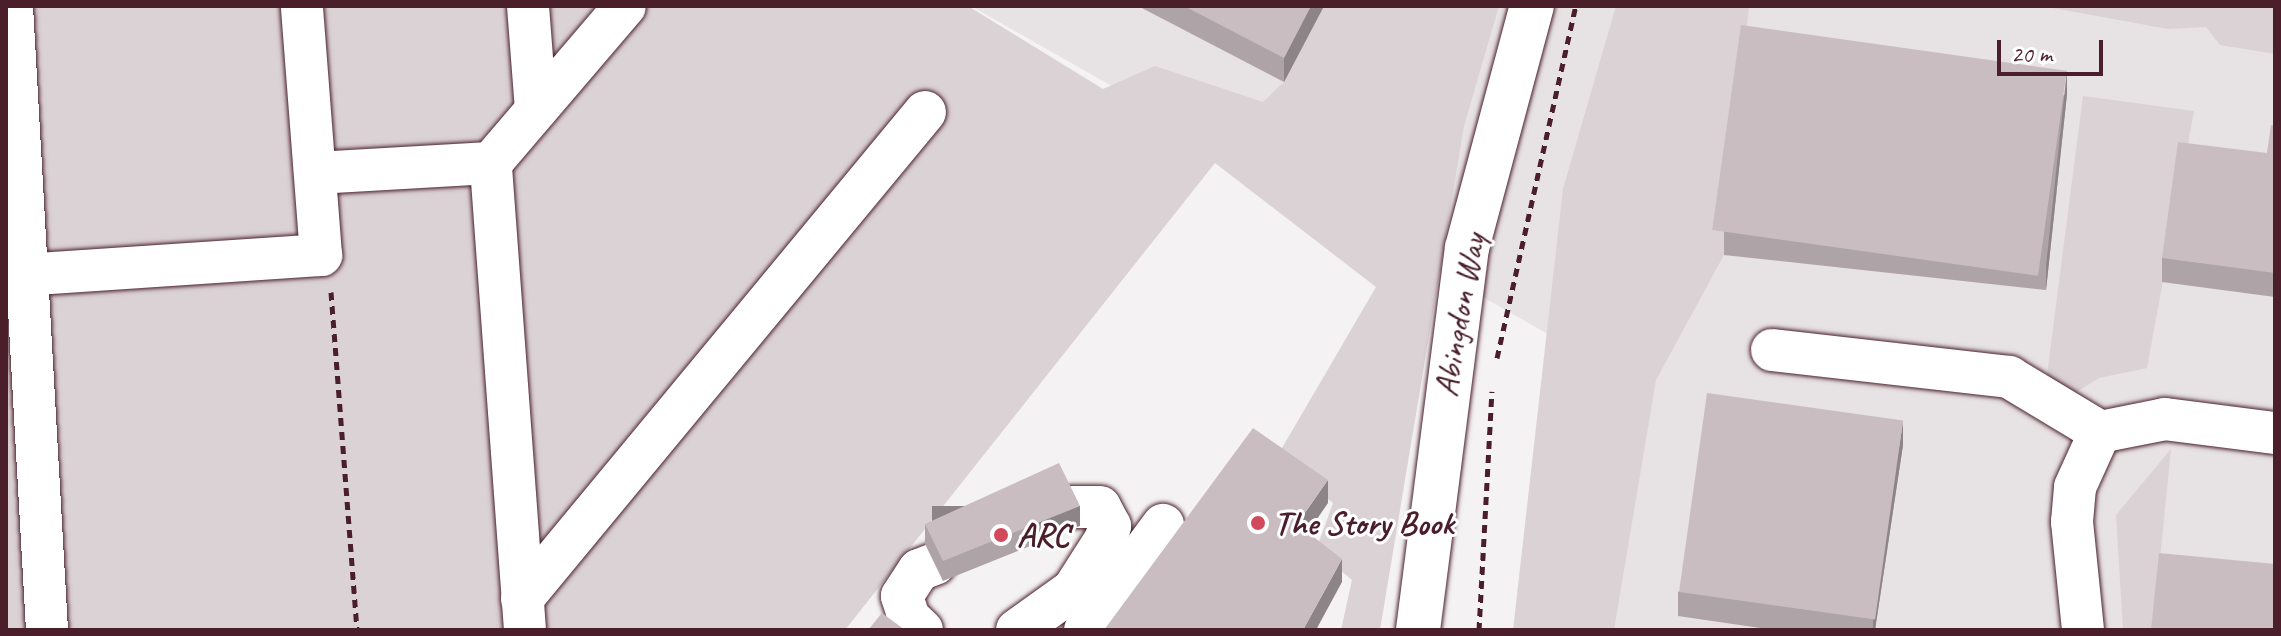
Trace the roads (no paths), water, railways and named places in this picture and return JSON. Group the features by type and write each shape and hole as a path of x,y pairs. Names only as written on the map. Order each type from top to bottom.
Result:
{"main road":[{"name":"Abingdon Way","path":"1418,630 1467,248 1532,6"}],"street":[{"path":"12,6 18,275 47,630"},
{"path":"18,275 321,255 302,6"},
{"path":"528,6 536,110"},
{"path":"523,614 491,163 625,6"},
{"path":"523,614 925,112"},
{"path":"315,173 491,163"},
{"path":"1772,350 2009,377 2100,432 2165,419 2275,433"},
{"path":"2083,630 2072,522 2075,487 2100,432"},
{"path":"1049,626 1110,526 1100,507 1071,507"},
{"path":"1049,626 1163,525"},
{"path":"922,630 909,618 902,596 919,570 935,564"}],"place":[{"name":"The Story Book","path":"1258,523"},
{"name":"ARC","path":"1001,535"}]}
